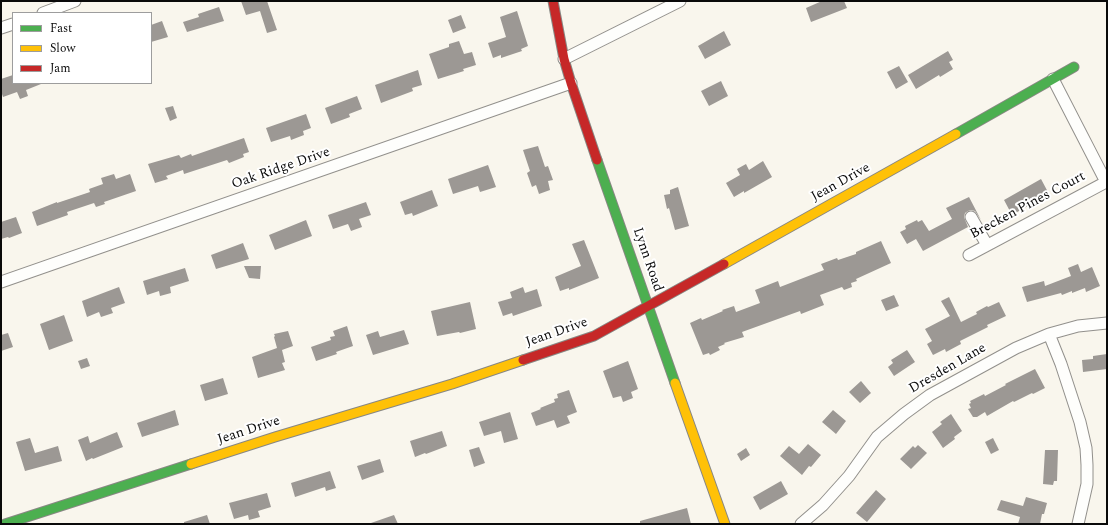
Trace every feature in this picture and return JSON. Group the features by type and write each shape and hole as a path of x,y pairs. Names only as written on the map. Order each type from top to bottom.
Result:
{"street":[{"path":"46,12 75,1"},
{"name":"Lynn Road","path":"553,1 564,59 571,83 725,524"},
{"path":"564,59 680,1"},
{"path":"1,28 12,24"},
{"name":"Jean Drive","path":"6,524 267,440 452,384 594,336 1074,67"},
{"name":"Brecken Pines Court","path":"969,256 1106,182 1053,79"},
{"name":"Oak Ridge Drive","path":"1,282 571,83"},
{"path":"971,217 987,245"},
{"name":"Dresden Lane","path":"801,524 823,505 849,476 877,437 904,414 935,392 1016,348 1049,334 1078,326 1107,324"},
{"path":"1049,334 1061,364 1080,422 1086,448 1087,484 1078,524"}],"building":[{"path":"241,1 267,1 277,30 267,33 260,11 246,15"},
{"path":"822,1 844,1 847,8 811,22 806,8"},
{"path":"219,7 224,21 187,32 183,22 199,17 198,14"},
{"path":"517,11 528,46 521,49 522,51 501,58 501,55 493,58 488,43 506,37 500,17"},
{"path":"461,15 466,28 453,33 448,20"},
{"path":"162,21 168,37 152,42 152,25"},
{"path":"724,31 731,45 705,59 698,46"},
{"path":"459,41 464,54 472,52 476,65 463,69 464,71 438,79 429,54 449,47 449,44"},
{"path":"948,51 953,60 949,62 953,69 940,77 939,75 916,89 908,75"},
{"path":"899,66 908,82 896,89 887,72"},
{"path":"418,70 422,85 412,88 413,91 381,103 375,85"},
{"path":"12,75 12,84 41,84 26,90 28,96 20,99 17,92 3,97 1,91 1,79"},
{"path":"721,81 728,96 709,106 701,91"},
{"path":"357,96 362,109 349,114 350,117 331,124 325,108"},
{"path":"173,106 177,118 170,121 165,108"},
{"path":"306,114 311,128 303,131 304,135 291,140 290,136 271,142 266,128"},
{"path":"244,138 249,152 243,154 244,157 229,163 227,160 184,174 183,170 166,176 168,179 155,183 148,164 179,155 181,158 191,154 192,156"},
{"path":"538,146 545,167 548,166 553,180 548,181 550,190 539,194 536,185 532,187 527,173 530,171 523,150"},
{"path":"763,161 772,177 734,197 726,183 740,175 737,169 746,164 749,170"},
{"path":"488,165 496,187 480,192 478,186 453,194 448,179"},
{"path":"114,174 116,179 130,174 136,191 104,202 105,204 96,207 94,203 67,212 68,215 37,226 32,212 57,202 90,192 89,189 103,184 101,178"},
{"path":"1041,179 1049,194 1012,215 1004,200"},
{"path":"678,187 689,226 675,230 669,208 667,209 664,195 670,194 670,190"},
{"path":"432,190 438,206 413,216 412,213 405,215 400,202"},
{"path":"969,197 981,220 975,211 971,210 965,213 964,217 968,227 923,251 916,239 907,244 900,232 906,229 905,226 917,220 918,222 922,220 929,231 952,219 946,208"},
{"path":"366,202 371,215 359,219 362,227 351,231 348,224 333,229 328,215"},
{"path":"16,217 22,233 9,238 1,239 1,222"},
{"path":"306,220 312,236 275,250 269,235"},
{"path":"584,240 599,278 569,290 569,288 560,291 555,277 581,266 572,244"},
{"path":"881,241 891,263 856,279 857,281 851,283 852,287 844,290 842,287 820,295 824,305 801,314 800,311 742,332 744,337 724,343 725,344 718,347 720,350 710,355 709,353 703,355 690,323 701,318 702,320 734,306 736,312 760,303 755,290 778,281 780,287 824,270 821,264 837,258 838,260 856,254 856,252"},
{"path":"243,243 249,259 216,269 211,255"},
{"path":"1078,264 1081,272 1092,267 1100,286 1086,292 1085,288 1072,293 1072,291 1062,295 1061,293 1027,302 1022,287 1044,281 1045,286 1071,276 1068,268"},
{"path":"244,266 261,266 260,279 249,278"},
{"path":"185,268 189,281 170,287 171,293 160,296 159,291 147,295 143,281"},
{"path":"119,287 125,303 111,308 113,313 101,317 99,312 87,317 82,301"},
{"path":"523,287 525,293 537,289 542,306 513,316 512,313 503,316 498,302 512,298 510,292"},
{"path":"894,295 899,306 886,311 881,300"},
{"path":"949,297 961,322 977,314 976,312 987,306 988,307 999,302 1006,316 960,341 961,344 946,352 945,349 933,355 927,344 932,341 925,329 950,316 941,301"},
{"path":"470,302 476,329 437,336 431,311"},
{"path":"64,315 73,341 49,350 40,324"},
{"path":"347,326 353,346 336,352 337,354 316,361 311,347 331,340 330,337 335,336 333,331"},
{"path":"404,330 409,344 373,355 366,335 378,331 380,337"},
{"path":"288,331 293,346 282,350 285,362 282,363 285,370 258,378 252,357 277,348 274,334"},
{"path":"8,333 13,347 1,351 1,335"},
{"path":"907,350 915,362 894,376 888,367 893,363 891,360"},
{"path":"1107,354 1107,369 1083,372 1082,360 1093,359 1093,356"},
{"path":"87,358 90,366 81,369 78,361"},
{"path":"628,361 638,389 631,392 633,398 623,402 621,396 613,398 603,371"},
{"path":"1035,369 1045,388 1014,402 1013,401 987,416 985,412 977,417 973,417 968,409 971,408 969,404 971,403 970,401 984,394 985,396"},
{"path":"223,378 228,394 205,401 200,385"},
{"path":"861,381 871,393 860,403 849,392"},
{"path":"569,390 577,412 567,416 570,423 557,428 554,420 536,426 531,413 555,402 554,399 558,398 557,394"},
{"path":"175,410 179,425 142,437 137,423"},
{"path":"833,410 846,421 836,434 822,422"},
{"path":"510,412 518,439 504,443 501,431 484,436 479,422"},
{"path":"951,414 962,431 954,437 955,439 943,448 932,432 942,424 940,422"},
{"path":"442,431 447,446 415,457 410,441"},
{"path":"117,432 123,447 86,461 78,440 88,436 90,443"},
{"path":"30,438 35,453 58,446 62,461 25,471 16,442"},
{"path":"993,438 999,450 991,454 985,442"},
{"path":"808,444 821,455 802,475 780,456 789,446 799,454"},
{"path":"918,445 927,453 911,469 900,459 913,446 915,448"},
{"path":"479,447 485,463 474,467 469,450"},
{"path":"746,448 750,455 741,461 737,454"},
{"path":"1045,450 1058,450 1057,481 1054,481 1053,485 1043,484"},
{"path":"380,459 384,472 362,480 357,466"},
{"path":"330,471 336,488 326,491 325,487 295,497 291,483"},
{"path":"781,481 788,494 760,510 753,497"},
{"path":"876,490 886,499 867,522 856,513"},
{"path":"267,493 271,507 258,511 260,517 249,520 248,515 234,519 229,503"},
{"path":"1026,497 1047,503 1044,514 1042,514 1040,524 1018,524 1020,517 997,510 1001,500 1023,506"},
{"path":"687,508 691,524 640,524 640,521"},
{"path":"207,515 210,524 184,524 184,522"},
{"path":"394,515 398,524 371,524 371,523"}],"traffic: fast":[{"path":"956,134 1074,67"},
{"path":"597,160 675,383"},
{"path":"5,524 191,464"}],"traffic: slow":[{"path":"724,264 956,134"},
{"path":"191,464 452,384 523,360"},
{"path":"675,383 725,524"}],"traffic: jam":[{"path":"553,1 564,59 597,160"},
{"path":"523,360 594,336 724,264"}]}
